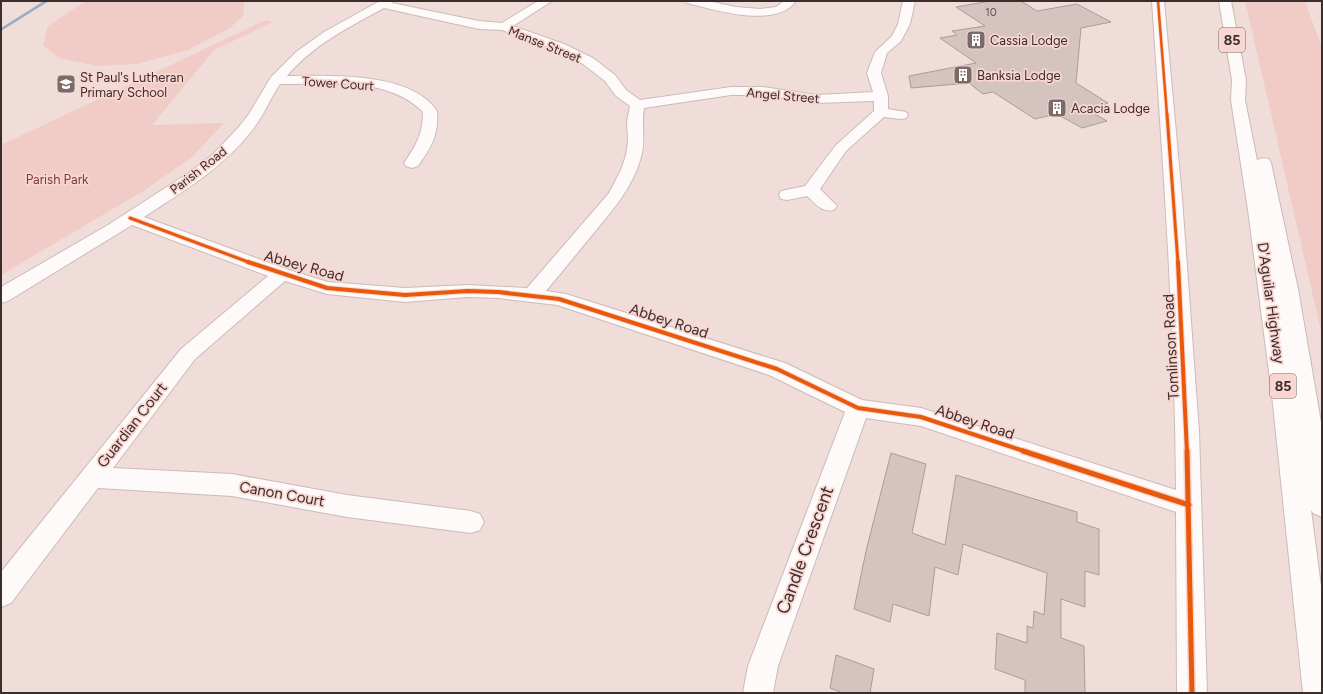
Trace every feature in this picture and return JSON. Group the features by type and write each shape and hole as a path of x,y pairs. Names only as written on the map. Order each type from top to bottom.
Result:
{"highway":[{"name":"D'Aguilar Highway","path":"1225,1 1239,80 1238,100 1257,210 1284,395 1319,693"},
{"name":"D'Aguilar Highway","path":"1239,80 1251,103 1274,215 1288,289 1322,505"}],"street":[{"path":"504,27 546,1"},
{"path":"691,1 755,12 777,10 785,7 790,1"},
{"path":"787,195 811,190 841,148 881,112 881,96 874,73 881,52 897,38 904,24 909,1"},
{"name":"Tomlinson Road","path":"1158,1 1174,198 1187,431 1192,693"},
{"name":"Manse Street","path":"385,2 479,25 504,27 560,47 588,61 610,78 621,92 637,105"},
{"name":"Parish Road","path":"1,296 130,218 174,190 212,162 236,139 252,119 276,80 297,57 318,40 385,2"},
{"name":"Tower Court","path":"276,80 364,82 394,88 414,97 430,111 431,129 425,144 412,163"},
{"name":"Angel Street","path":"637,105 731,92 763,91 817,99 881,96"},
{"path":"532,295 616,195 629,170 634,155 636,141 634,122 637,105"},
{"path":"881,112 901,115"},
{"path":"811,190 828,206"},
{"name":"Abbey Road","path":"130,218 282,274 327,288 404,295 468,291 532,295 559,299 777,369 858,408 921,417 1189,505"},
{"name":"Guardian Court","path":"1,594 188,354 282,274"},
{"name":"Candle Crescent","path":"758,693 763,666 858,408"},
{"name":"Canon Court","path":"92,477 232,484 347,506 471,522"}],"green space":[{"path":"89,1 244,1 243,16 230,28 188,50 137,64 98,66 59,58 43,45 48,26 81,4"},
{"path":"1245,1 1305,1 1322,48 1322,335"},
{"name":"Parish Park","path":"266,20 273,22 214,50 152,125 224,123 192,157 145,190 1,275 1,145"}],"building":[{"path":"990,1 1021,1 1037,11 1077,4 1111,22 1081,28 1076,83 1108,103 1090,111 1107,121 1082,128 1057,114 1035,119 993,92 983,94 969,83 911,88 909,76 976,63 940,38 957,35 952,31 985,26 956,7"},
{"path":"891,453 926,464 912,533 945,545 956,475 1077,512 1077,522 1099,529 1099,575 1085,571 1085,607 1061,599 1061,638 1084,646 1085,693 1025,693 1025,680 995,669 997,633 1027,643 1027,626 1033,628 1034,611 1044,615 1047,573 963,544 958,575 935,567 929,616 893,604 890,622 854,609 866,551"},
{"path":"836,655 874,669 870,693 843,693 830,688"}],"waterway":[{"path":"1,30 47,1"}],"cycle path":[{"path":"1158,1 1174,198 1187,431 1192,693"},
{"path":"130,218 282,274 327,288 405,295 468,291 498,292 559,299 777,369 858,408 921,417 1189,505"}],"place":[{"name":"Cassia Lodge","path":"976,40"},
{"name":"Banksia Lodge","path":"963,75"},
{"name":"St Paul's Lutheran Primary School","path":"66,84"},
{"name":"Acacia Lodge","path":"1057,108"}]}
